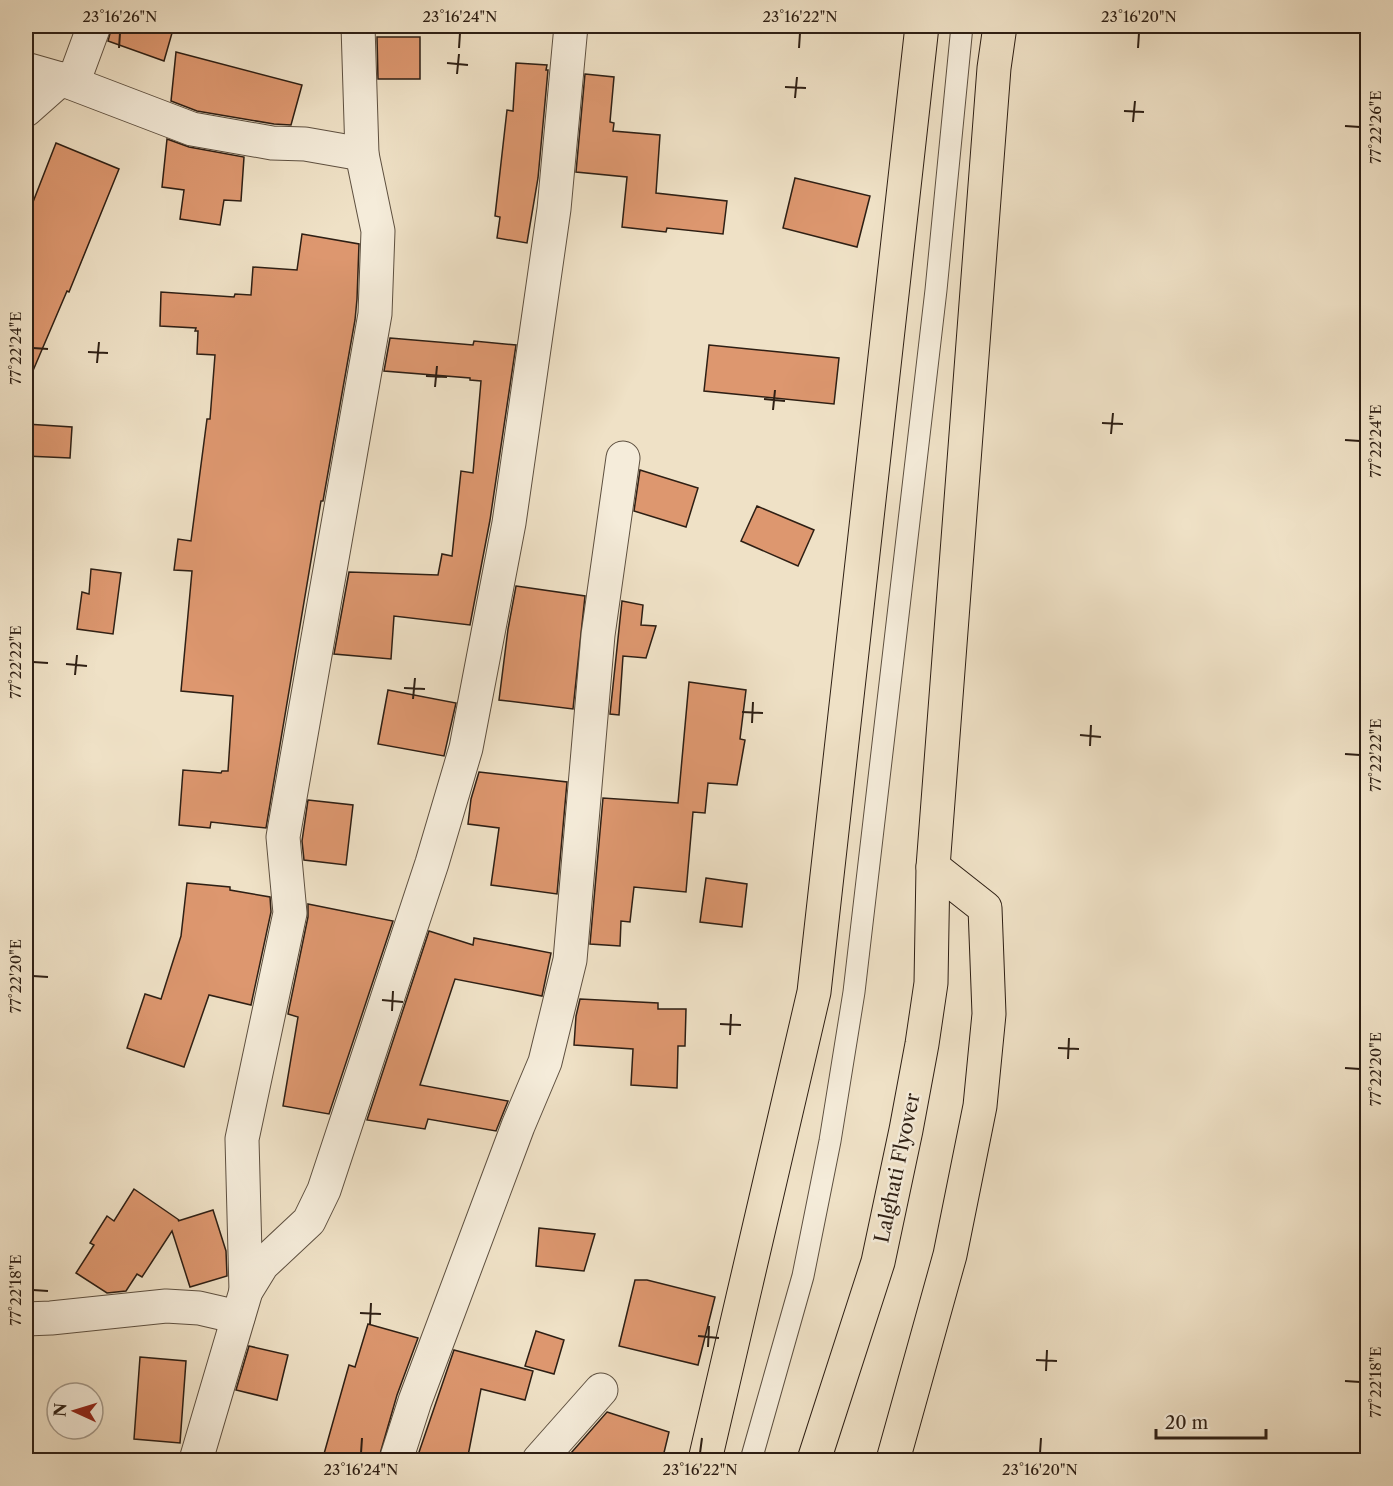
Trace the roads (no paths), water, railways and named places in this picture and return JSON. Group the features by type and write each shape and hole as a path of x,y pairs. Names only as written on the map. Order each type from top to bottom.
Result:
{"main road":[{"path":"705,1461 814,992 922,26"},
{"name":"Lalghati Flyover","path":"814,1461 878,1262 906,1130 931,983 933,867 994,68 1000,26"},
{"path":"893,1461 950,1255 980,1106 989,1014 986,908 933,867"}],"street":[{"path":"28,109 67,81 94,26"},
{"path":"242,1304 242,1139 290,913 283,837 375,314 378,231 362,154 358,26"},
{"path":"196,1461 242,1304 262,1265 309,1221 324,1190 432,863 466,748 508,523 553,220 571,26"},
{"path":"26,69 67,81 192,129 272,143 304,144 362,154"},
{"path":"396,1461 419,1390 518,1126 545,1062 570,960 598,635 622,458"},
{"path":"26,1319 166,1306 199,1308 242,1304"},
{"path":"539,1461 601,1390"}],"lane":[{"path":"751,1461 803,1276 830,1141 854,992 936,290 962,26"}]}
